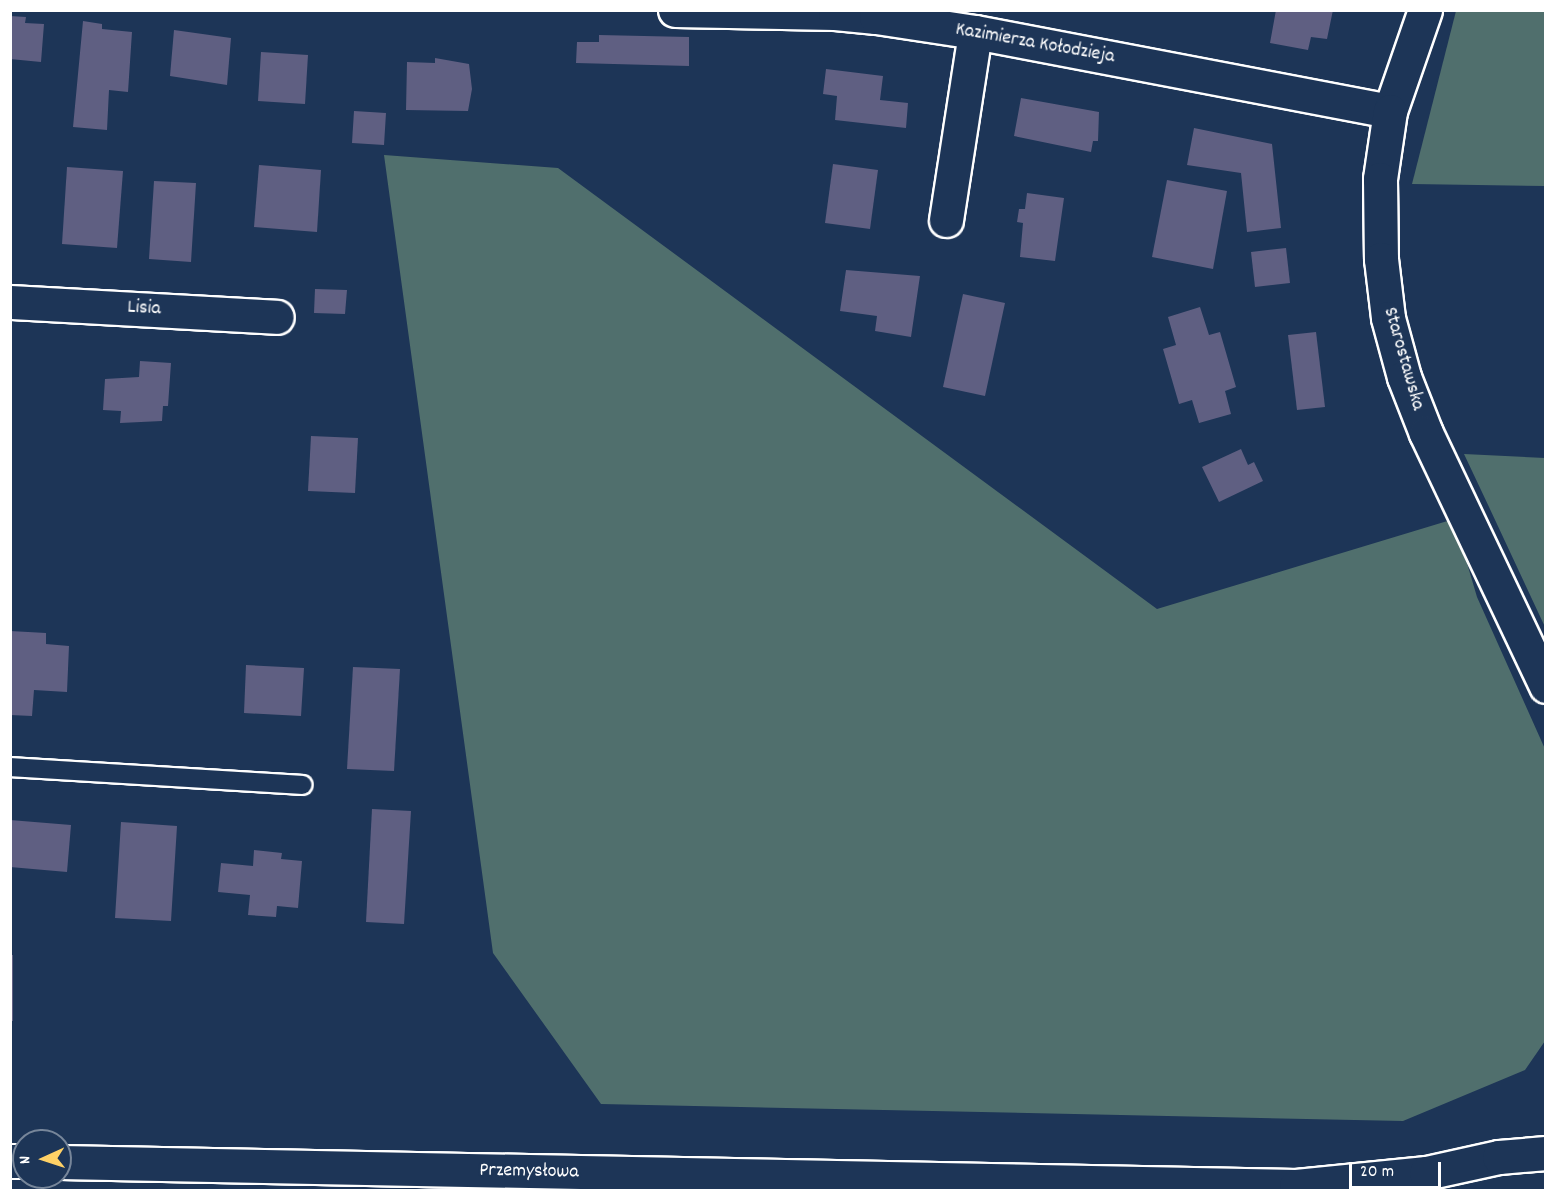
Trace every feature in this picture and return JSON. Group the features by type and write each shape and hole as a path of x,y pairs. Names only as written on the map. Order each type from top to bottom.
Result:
{"street":[{"name":"Kazimierza Kołodzieja","path":"675,10 835,13 975,32 1390,111"},
{"name":"Starostawska","path":"1425,10 1390,111 1380,179 1381,259 1388,318 1401,368 1426,433 1545,686"},
{"path":"946,220 975,32"},
{"name":"Lisia","path":"10,302 277,317"},
{"name":"Przemysłowa","path":"1499,1156 1545,1130"},
{"name":"Przemysłowa","path":"72,1162 1273,1186 1426,1173 1499,1156 1545,1152"}],"lane":[{"path":"10,767 302,785"}],"green space":[{"path":"1456,11 1545,11 1545,186 1412,184"},
{"path":"384,155 558,168 1157,609 1454,519 1477,597 1545,749 1545,1041 1525,1070 1403,1121 601,1104 493,953"},
{"path":"1464,454 1545,458 1545,627 1489,507"}],"building":[{"path":"1276,10 1333,10 1327,39 1311,37 1308,50 1270,43"},
{"path":"10,16 26,17 25,23 44,24 41,62 10,59"},
{"path":"83,21 102,24 102,29 132,32 128,92 109,90 107,130 73,127"},
{"path":"174,30 231,38 227,85 170,76"},
{"path":"599,35 689,37 689,66 576,63 577,42 599,42"},
{"path":"261,52 308,55 305,104 258,101"},
{"path":"435,58 469,64 472,89 468,111 406,110 407,62 435,63"},
{"path":"826,69 883,76 880,100 908,103 906,128 835,120 837,96 823,94"},
{"path":"1021,98 1099,112 1098,141 1093,141 1091,152 1014,136"},
{"path":"354,111 386,113 384,145 352,143"},
{"path":"1194,128 1272,144 1281,228 1247,232 1241,173 1187,165"},
{"path":"833,164 878,170 870,229 825,223"},
{"path":"259,165 321,170 317,232 254,227"},
{"path":"67,167 123,171 117,248 62,244"},
{"path":"1167,180 1227,191 1213,269 1152,257"},
{"path":"154,181 196,183 191,262 149,259"},
{"path":"1027,193 1064,198 1055,261 1020,257 1023,223 1017,222 1019,209 1025,209"},
{"path":"1286,248 1290,283 1255,287 1251,252"},
{"path":"846,270 920,276 911,337 875,331 877,316 840,311"},
{"path":"315,289 347,290 345,314 314,313"},
{"path":"963,294 1005,303 985,396 943,387"},
{"path":"1200,307 1209,335 1220,332 1236,387 1225,391 1231,414 1199,423 1192,400 1179,404 1163,349 1176,345 1168,317"},
{"path":"1316,332 1325,407 1297,410 1288,335"},
{"path":"140,361 171,363 168,406 163,406 162,421 120,423 121,411 103,410 105,379 139,377"},
{"path":"311,436 358,438 355,493 308,491"},
{"path":"1241,449 1248,465 1254,462 1263,481 1219,502 1202,467"},
{"path":"10,631 46,633 46,644 69,646 67,692 34,690 32,716 10,715"},
{"path":"246,665 304,668 301,716 244,713"},
{"path":"353,667 400,669 394,771 347,769"},
{"path":"372,809 411,811 404,924 366,922"},
{"path":"10,820 71,825 67,872 10,867"},
{"path":"121,822 177,826 171,921 115,918"},
{"path":"254,850 282,853 281,859 302,861 298,908 277,906 276,917 248,915 250,895 218,892 221,863 253,866"},
{"path":"10,955 13,955 13,1021 10,1021"}]}
